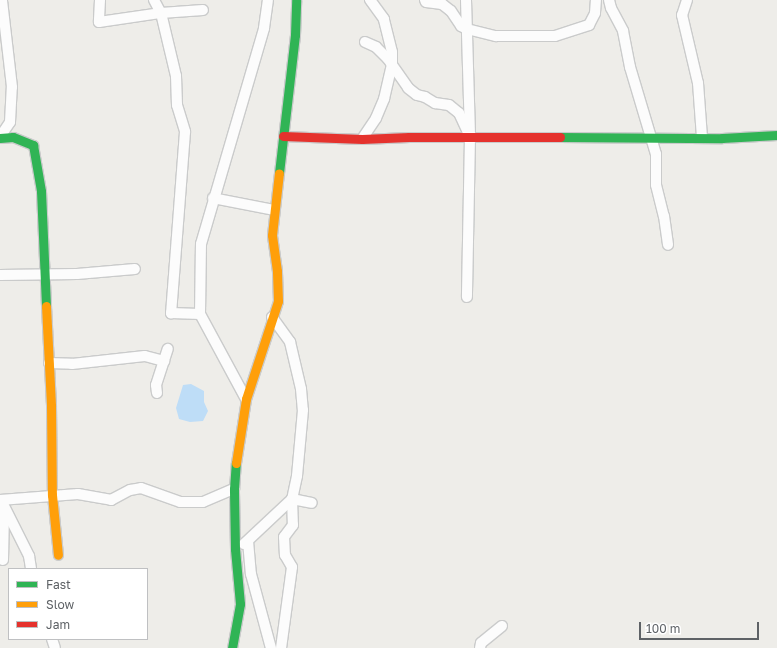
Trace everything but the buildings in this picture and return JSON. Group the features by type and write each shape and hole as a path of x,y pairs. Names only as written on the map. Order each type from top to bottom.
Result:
{"street":[{"path":"0,137 10,122 12,87 2,0"},
{"path":"100,0 99,22 161,13 203,10"},
{"path":"154,0 161,13 176,76 177,105 185,132 171,313 200,314"},
{"path":"246,399 200,314 201,244 213,198 264,28 268,0"},
{"path":"232,648 240,604 234,489 238,445 246,399 278,301 277,271 272,235 282,136 296,35 296,0"},
{"path":"362,139 376,118 384,99 392,65 392,52 384,19 370,0"},
{"path":"425,0 426,2 442,4 451,11 461,26 496,36 555,36 589,25 595,13 596,0"},
{"path":"466,0 470,137 468,297"},
{"path":"609,0 611,8 623,31 630,67 656,154 656,185 664,216 668,245"},
{"path":"687,0 682,15 698,83 702,137"},
{"path":"365,42 376,46 392,65 408,88 417,95 425,97 435,103 449,105 459,113 470,137"},
{"path":"282,136 362,139 409,137 702,137 777,135"},
{"path":"0,137 13,137 33,144 41,191 49,363 52,495 58,555"},
{"path":"213,198 274,210"},
{"path":"0,275 135,269"},
{"path":"272,317 290,342 301,389 303,410 297,476 292,499 293,525 284,537 285,555 292,567 281,648"},
{"path":"157,393 156,384 168,349"},
{"path":"49,363 72,364 146,356 164,361"},
{"path":"2,502 52,495 78,494 111,500 130,490 141,488 180,502 203,502 234,489"},
{"path":"292,499 312,503"},
{"path":"236,549 248,541 292,499"},
{"path":"2,502 3,560"},
{"path":"2,502 29,556 31,568"},
{"path":"248,541 251,574 271,648"},
{"path":"480,648 481,643 502,626"}],"water":[{"path":"191,384 204,391 204,402 208,411 203,421 190,422 179,419 176,408 183,385"}],"traffic: fast":[{"path":"279,173 295,35 296,0"},
{"path":"560,137 722,138 777,135"},
{"path":"0,138 13,137 33,145 41,191 46,306"},
{"path":"232,648 240,604 235,549 234,489 236,463"}],"traffic: slow":[{"path":"236,463 246,399 278,301 277,271 272,235 279,173"},
{"path":"46,306 51,406 52,495 58,555"}],"traffic: jam":[{"path":"283,136 362,139 409,137 560,137"}]}
